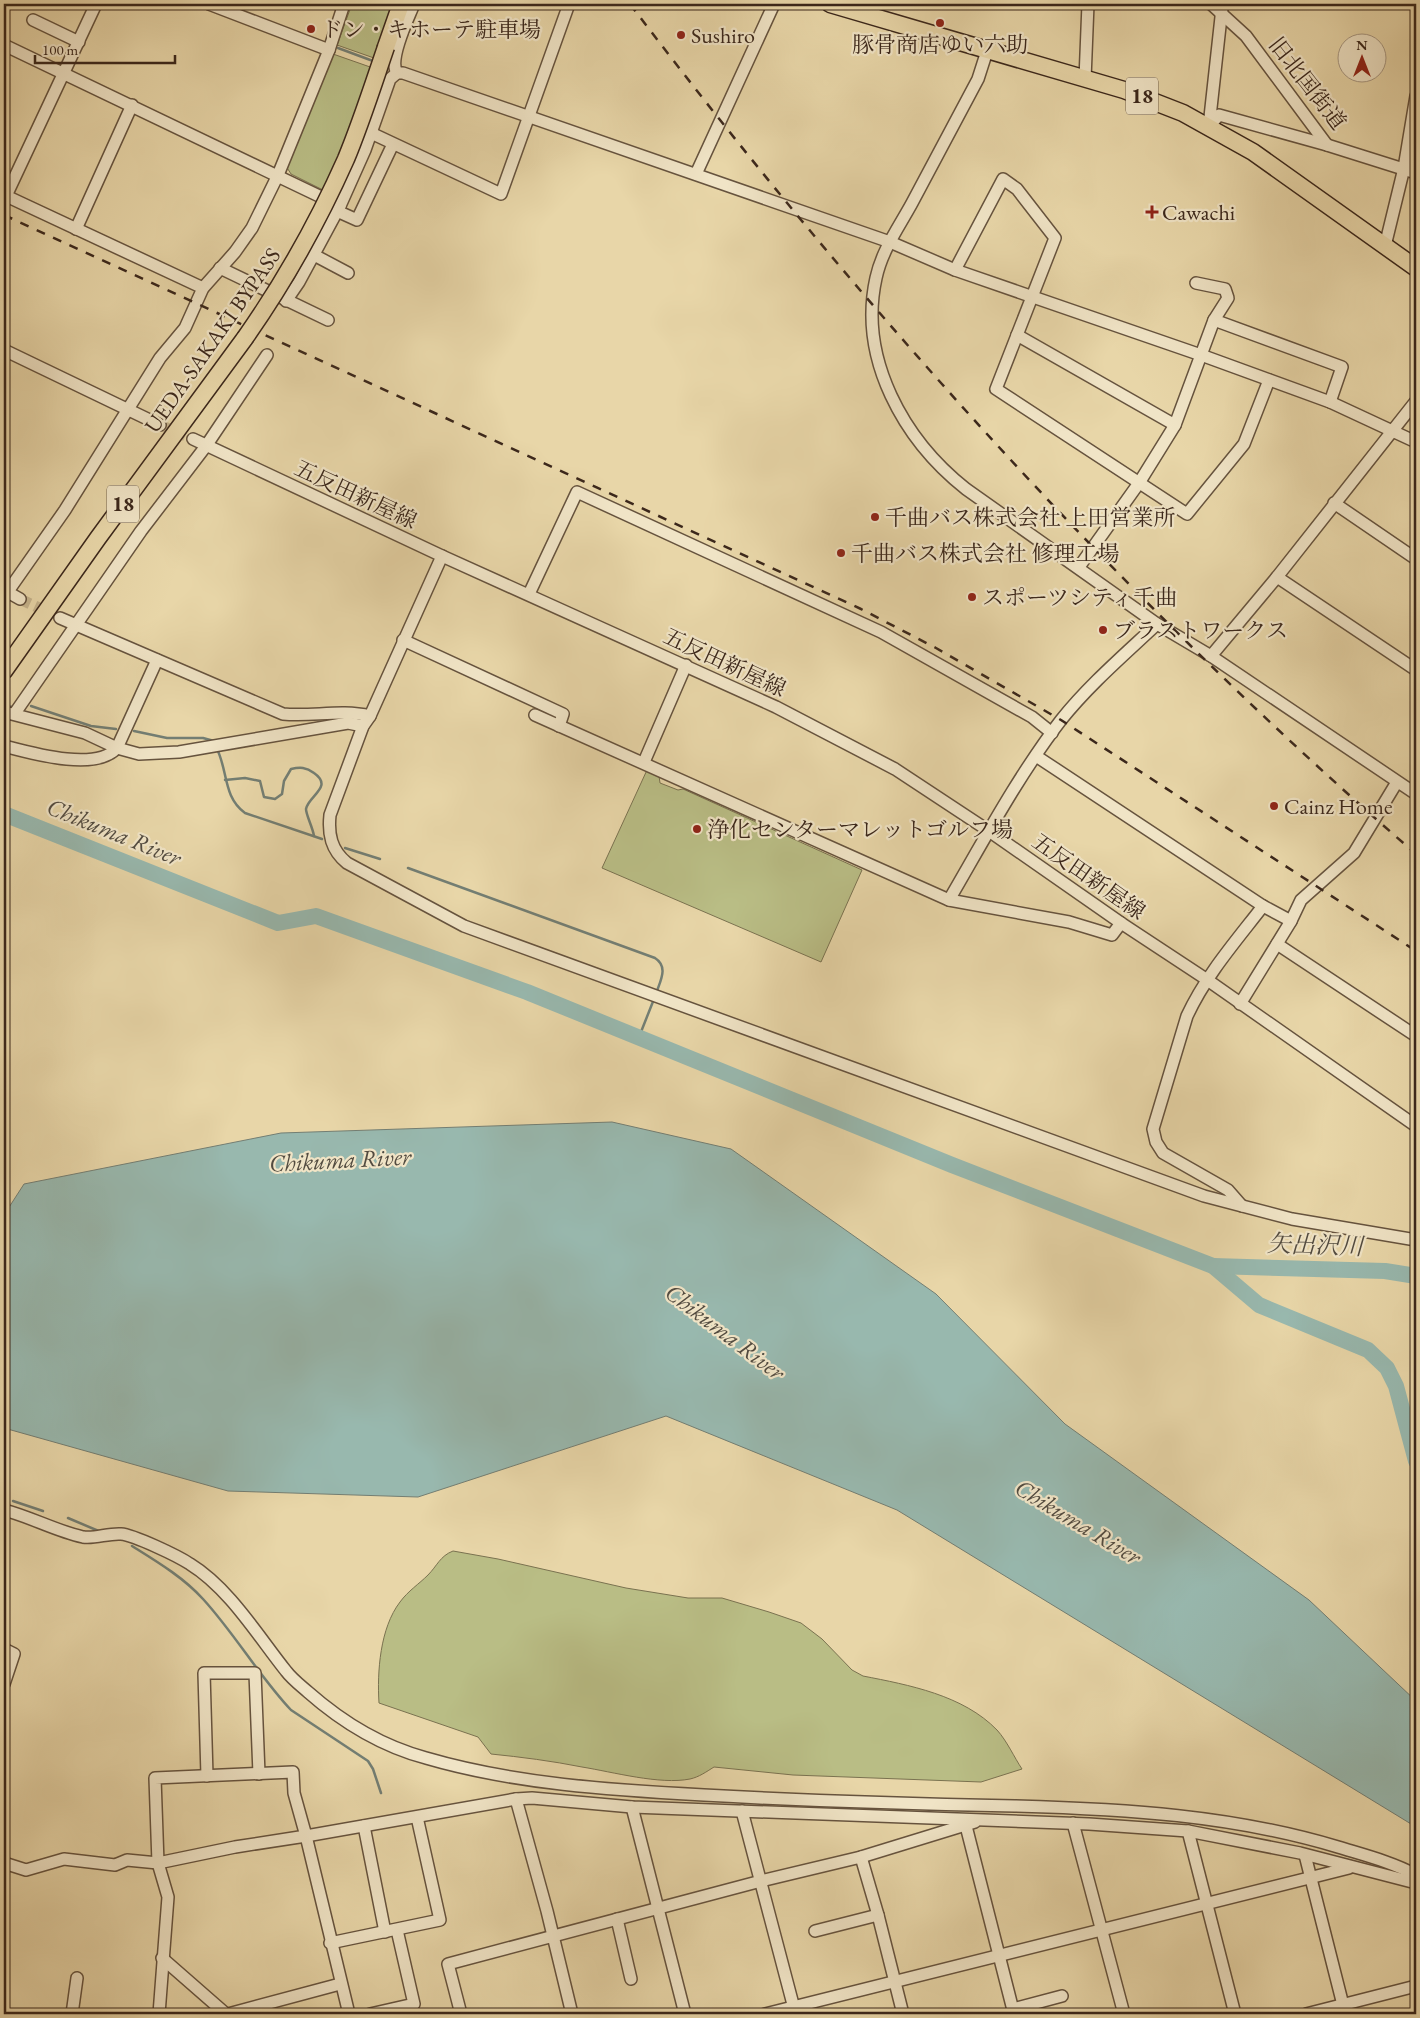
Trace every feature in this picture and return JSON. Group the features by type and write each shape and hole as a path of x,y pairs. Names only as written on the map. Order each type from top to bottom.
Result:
{"highway":[{"name":"UEDA-SAKAKI BYPASS","path":"4,671 98,538 245,338 291,269 317,220 346,158 401,4"},
{"name":"18","path":"830,4 1158,102 1208,126 1261,157 1416,268"}],"street":[{"path":"96,4 5,196 203,288"},
{"path":"209,4 329,50"},
{"path":"20,599 5,593 65,510 160,358 185,328 203,288 235,252 252,228 278,175 329,50 344,4"},
{"path":"397,74 394,70 395,55 414,4"},
{"path":"371,134 501,194 569,4"},
{"path":"696,174 774,4"},
{"path":"1085,79 1088,4"},
{"name":"旧北国街道","path":"1212,4 1222,9 1246,36 1327,145 1416,173"},
{"path":"1208,126 1222,9"},
{"path":"33,20 79,42"},
{"path":"4,45 278,175 357,220 393,144"},
{"path":"987,51 978,79 890,242 876,277 872,313 873,330 881,369 893,402 918,442 940,468 966,489 1079,567 1157,624 1211,656 1416,794"},
{"path":"286,301 299,282 338,208 371,134 390,79 397,74 403,73 890,242 955,270 1202,355 1330,402 1416,442"},
{"path":"1385,246 1404,168 1416,96"},
{"path":"76,229 132,106"},
{"path":"1208,126 1219,115 1327,145"},
{"path":"955,270 1003,179 1016,189 1055,238 996,389 1187,514 1244,444 1269,380"},
{"path":"314,255 348,272"},
{"path":"220,268 328,320"},
{"path":"1079,567 1138,483 1175,424 1214,320 1228,298 1225,289 1196,283"},
{"path":"1214,320 1342,367 1330,402"},
{"path":"1017,336 1175,424"},
{"path":"4,350 160,424"},
{"path":"267,355 206,446 10,712 86,733 117,748 139,754 179,752 348,723 363,726"},
{"path":"1211,656 1277,577 1416,401"},
{"name":"五反田新屋線","path":"193,439 442,556 686,665 820,728 895,769 989,830 1121,924 1206,979 1416,1126"},
{"path":"529,594 577,492 882,632 1024,712 1052,733"},
{"path":"1334,503 1416,558"},
{"path":"442,556 370,716 363,726 334,806 329,828 333,846 341,858 464,926 1204,1196 1292,1219 1416,1240"},
{"path":"1277,577 1416,670"},
{"path":"60,618 283,714 354,712 370,716"},
{"path":"949,900 989,830 1052,733 1090,688 1157,624"},
{"path":"403,640 563,714 559,726"},
{"path":"4,746 36,754 70,759 107,757 117,748 157,660"},
{"path":"644,762 686,665"},
{"path":"535,715 644,762 949,900 1069,922 1112,935 1121,924"},
{"path":"1036,756 1263,906 1290,921"},
{"path":"1240,1004 1305,895 1354,853 1397,782"},
{"path":"1242,1206 1228,1190 1163,1152 1154,1136 1153,1129 1187,1016 1206,979 1263,906"},
{"path":"1277,944 1416,1036"},
{"path":"4,1510 86,1538 118,1534 127,1535 192,1565 213,1583 239,1611 289,1676 320,1703 336,1716 371,1737 428,1759 476,1770 632,1791 778,1799 1144,1812 1222,1820 1273,1830 1355,1852 1382,1860 1416,1875"},
{"path":"4,1649 14,1654 4,1684"},
{"path":"207,1776 204,1673 255,1673 259,1774"},
{"path":"159,2014 168,1897 158,1864 155,1778 293,1772 294,1793 348,2014"},
{"path":"4,1863 26,1870 64,1859 115,1865 127,1860 158,1864 235,1846 306,1836 516,1799 532,1798 632,1807 1073,1823 1188,1830 1305,1855 1416,1883"},
{"path":"516,1799 572,2014"},
{"path":"461,2014 448,1964 761,1881 861,1857 966,1826 1014,1806"},
{"path":"632,1807 685,2014"},
{"path":"742,1811 795,2011"},
{"path":"1089,1824 1124,1818 1144,1812"},
{"path":"330,1943 440,1920 417,1816"},
{"path":"1073,1823 1124,2014"},
{"path":"364,1826 385,1932"},
{"path":"966,1826 1014,2012 1062,1996"},
{"path":"1188,1830 1235,2014"},
{"path":"1305,1855 1343,2005"},
{"path":"861,1857 903,2014"},
{"path":"765,2014 795,2011 894,1982 1351,1868"},
{"path":"815,1931 878,1915"},
{"path":"617,1919 631,1979"},
{"path":"370,2014 414,2004 397,1930"},
{"path":"162,1958 227,2014 340,1984"},
{"path":"72,2014 77,1978"},
{"path":"1306,2014 1416,1986"}],"green space":[{"path":"352,4 393,4 374,58 337,45"},
{"path":"333,54 373,68 340,155 323,190 291,174 286,166"},
{"name":"浄化センターマレットゴルフ場","path":"647,770 659,776 660,783 678,790 683,789 862,870 821,962 602,868"},
{"path":"453,1551 498,1559 626,1588 688,1598 722,1598 801,1623 822,1639 852,1670 863,1676 935,1693 968,1708 1001,1734 1022,1769 981,1782 793,1775 714,1767 690,1779 665,1780 636,1777 548,1761 491,1754 478,1737 379,1703 381,1651 393,1613 406,1594 428,1575 442,1558"}],"water":[{"path":"612,1122 731,1149 936,1294 1065,1424 1309,1600 1416,1701 1416,1827 897,1510 666,1416 418,1497 228,1491 4,1428 4,1215 24,1184 281,1133"}],"waterway":[{"path":"338,48 373,61"},
{"path":"4,706 13,707"},
{"path":"31,706 91,726 116,729"},
{"path":"134,731 167,738 203,738 214,741"},
{"path":"217,749 229,792 238,807 245,813 322,839"},
{"path":"225,780 245,778 260,781 264,797 275,799 282,794 284,781 291,769 303,768 311,771 319,778 321,783 321,787 306,809 314,836"},
{"name":"Chikuma River","path":"4,814 278,923 316,916 527,992 952,1165 1213,1266 1259,1305 1368,1350 1387,1368 1396,1386 1416,1461"},
{"path":"345,848 380,859"},
{"path":"408,868 655,958 663,970 656,994"},
{"path":"639,1037 654,999"},
{"name":"矢出沢川","path":"1213,1266 1385,1271 1416,1276"},
{"path":"13,1501 43,1511"},
{"path":"68,1518 101,1532"},
{"path":"132,1546 178,1577 203,1599 291,1710 368,1761 373,1769 381,1793"}],"tunnel":[{"path":"160,425 193,439"},
{"path":"20,599 52,614"}],"railway":[{"path":"630,4 810,231 1001,450 1203,658 1308,758 1416,854"},
{"path":"4,215 861,609 936,648 1061,720 1416,951"}],"place":[{"name":"豚骨商店ゆい六助","path":"940,23"},
{"name":"ドン・キホーテ駐車場","path":"311,29"},
{"name":"Sushiro","path":"681,35"},
{"name":"Cawachi","path":"1152,212"},
{"name":"千曲バス株式会社 上田営業所","path":"875,517"},
{"name":"千曲バス株式会社 修理工場","path":"841,553"},
{"name":"スポーツシティ千曲","path":"972,597"},
{"name":"ブラストワークス","path":"1103,630"},
{"name":"Cainz Home","path":"1274,806"},
{"name":"浄化センターマレットゴルフ場","path":"697,829"}]}
